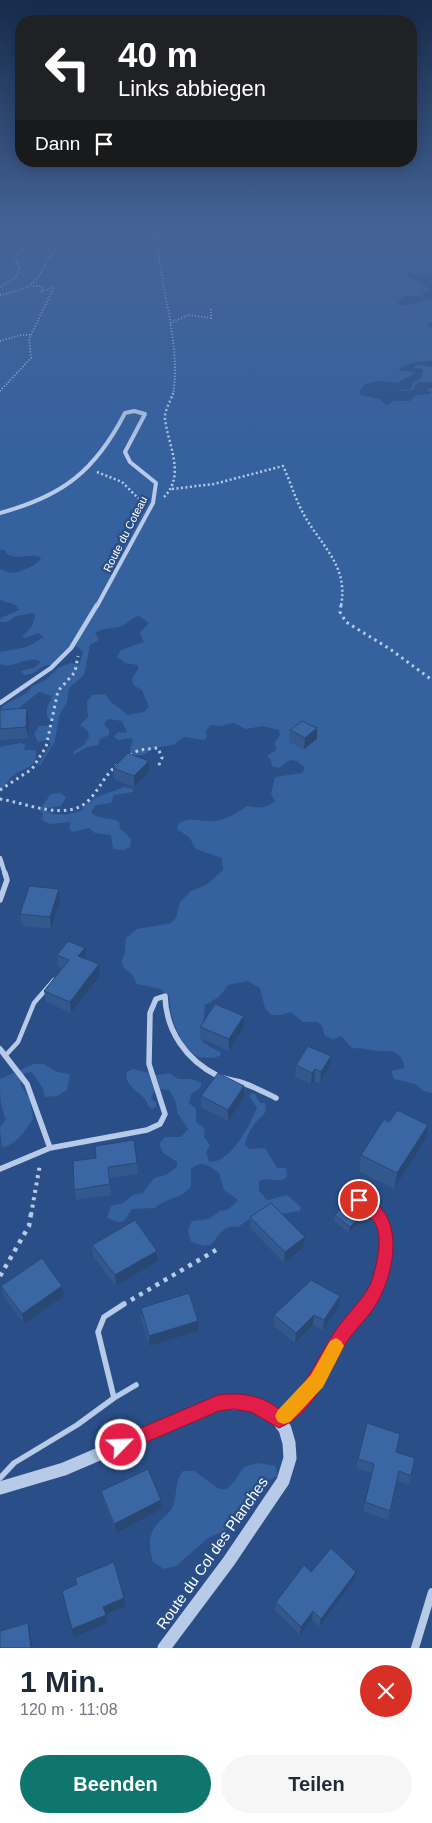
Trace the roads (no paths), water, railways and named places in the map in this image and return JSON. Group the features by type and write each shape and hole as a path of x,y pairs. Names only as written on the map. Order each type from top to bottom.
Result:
{"street":[{"name":"Route du Coteau","path":"0,513 22,507 61,490 76,478 110,442 125,413 134,410 145,414 125,452 130,462 156,483 153,503 150,509 105,592 71,648 52,668 0,703"},
{"path":"0,858 7,880 0,900"},
{"path":"0,1169 50,1148 146,1130 160,1124 166,1114 149,1064 150,1012 156,999 165,996 166,1017 176,1038 196,1062 218,1077 238,1082 276,1098"},
{"path":"0,1049 26,1084 50,1148"},
{"path":"0,1488 64,1469 218,1403 234,1401 252,1403 268,1411 279,1420 290,1411 317,1381 329,1357 346,1330 372,1298 379,1282 385,1257 386,1239 384,1230 376,1211 359,1200"},
{"name":"Route du Col des Planches","path":"164,1648 233,1558 282,1483 290,1453 288,1434 279,1420"},
{"path":"415,1648 432,1592"}],"lane":[{"path":"5,1056 15,1050 29,1012 41,992 59,976"},
{"path":"114,1398 98,1332 104,1317 124,1304"},
{"path":"0,1478 14,1463 78,1425 114,1398 136,1385"}]}
